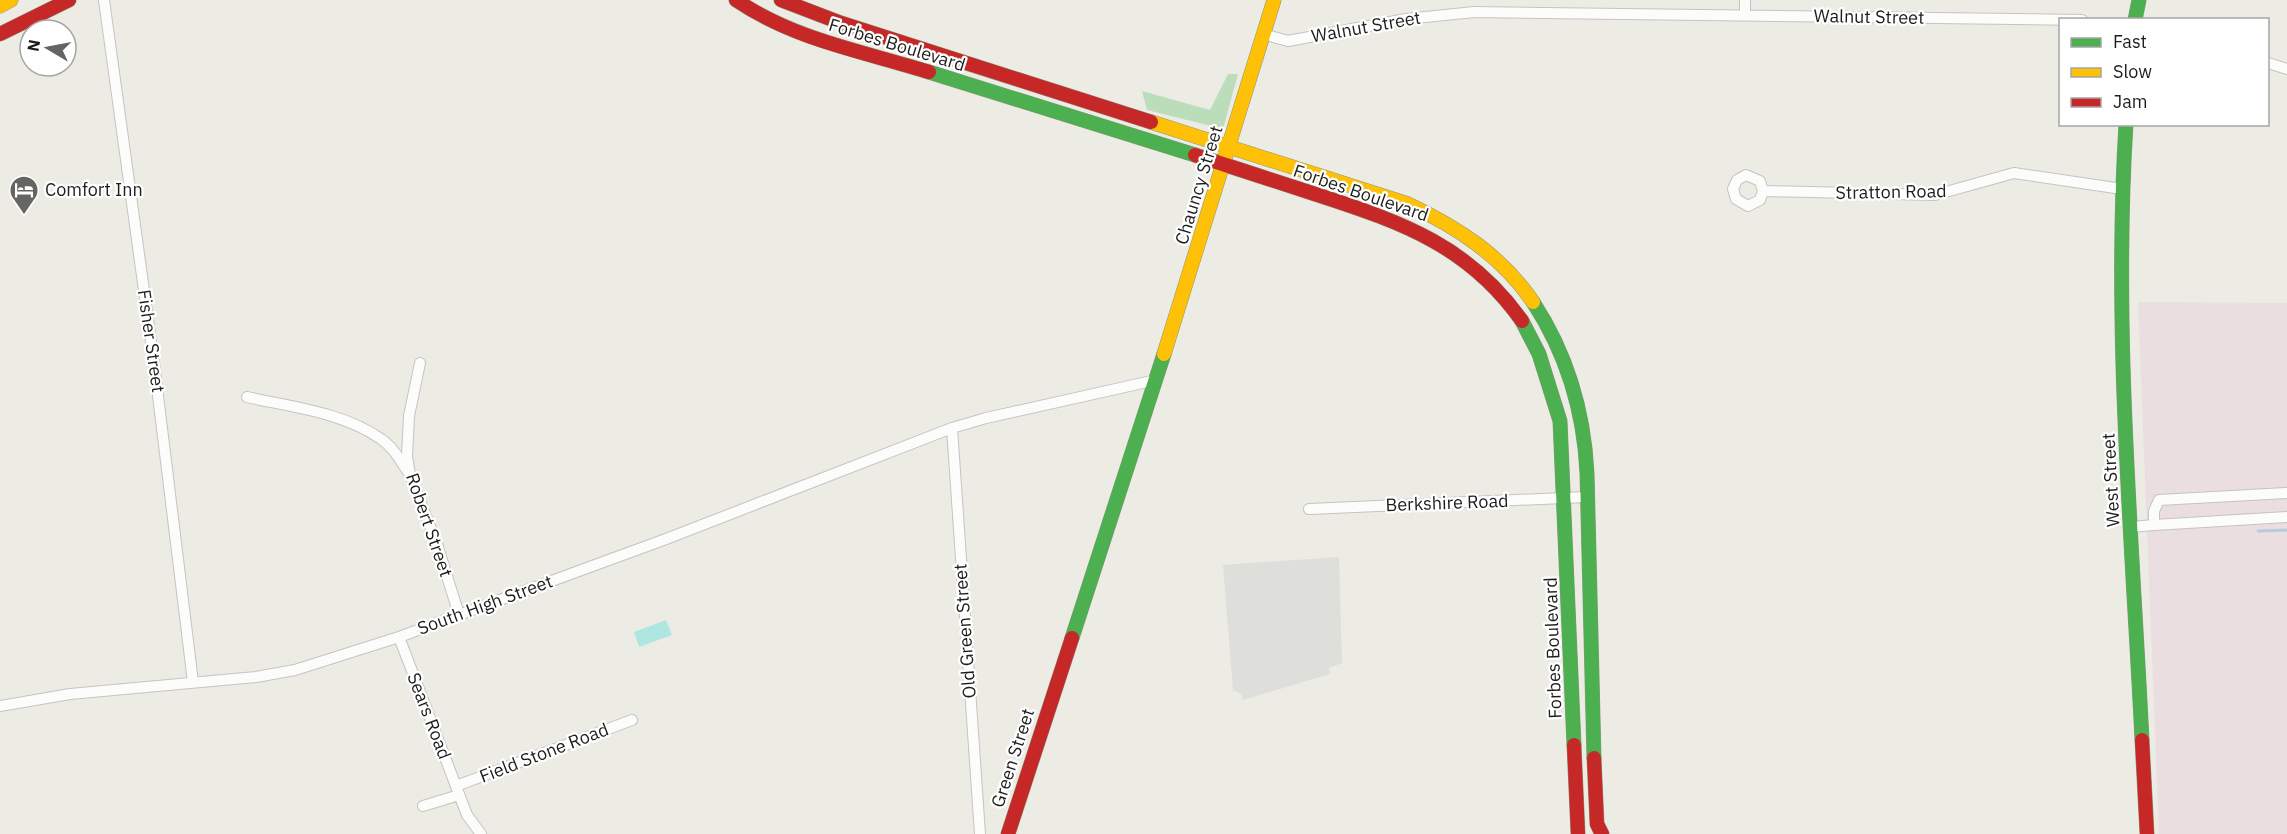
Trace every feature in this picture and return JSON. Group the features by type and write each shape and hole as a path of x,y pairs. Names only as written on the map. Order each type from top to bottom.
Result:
{"main road":[{"path":"0,6 11,0"},
{"path":"0,34 69,0"},
{"name":"Forbes Boulevard","path":"736,0 779,26 804,35 1399,222 1446,246 1491,283 1518,315 1546,367 1560,421 1565,498 1577,834"},
{"name":"Forbes Boulevard","path":"781,0 842,23 1418,208 1457,228 1510,271 1548,323 1568,364 1583,432 1594,649 1593,738 1598,831"},
{"name":"Chauncy Street","path":"1052,694 1156,380 1274,0"},
{"path":"2135,18 2139,0"},
{"name":"West Street","path":"2126,126 2122,189 2123,357 2147,834"},
{"name":"Green Street","path":"1008,834 1052,694"}],"street":[{"name":"Fisher Street","path":"104,0 154,363 193,682"},
{"path":"1745,0 1745,15"},
{"name":"Walnut Street","path":"1263,34 1288,40 1406,19 1474,12 2059,20"},
{"path":"2269,63 2287,69"},
{"name":"Stratton Road","path":"1763,191 1935,195 2014,173 2122,189"},
{"name":"Robert Street","path":"420,363 407,436 410,475 438,547 459,615"},
{"path":"952,428 986,418 1156,380"},
{"path":"247,397 348,421 381,439 393,450 410,475"},
{"name":"South High Street","path":"0,706 70,694 295,670 459,615 673,536 952,428"},
{"name":"Old Green Street","path":"952,428 980,834"},
{"path":"2154,525 2154,511 2159,500 2286,493"},
{"name":"Berkshire Road","path":"1309,509 1586,497"},
{"path":"2131,527 2287,517"},
{"name":"Sears Road","path":"399,637 467,815 481,834"},
{"name":"Field Stone Road","path":"423,806 632,720"}],"shaded area":[{"path":"2138,302 2287,303 2287,834 2159,834"},
{"path":"1339,557 1342,663 1329,668 1330,674 1243,700 1241,694 1233,690 1223,565"},
{"path":"666,620 672,635 639,647 634,632"}],"green space":[{"path":"1228,74 1238,74 1223,129 1147,110 1142,91 1210,110"}],"waterway":[{"path":"2258,531 2287,530"}],"traffic: fast":[{"path":"2135,18 2139,0"},
{"path":"929,72 1195,155"},
{"path":"2126,126 2122,278 2125,432 2142,740"},
{"path":"1533,302 1564,363 1578,405 1582,427 1587,473 1594,758"},
{"path":"1522,321 1539,354 1560,421 1574,745"},
{"path":"1072,638 1164,354"}],"traffic: slow":[{"path":"0,6 11,0"},
{"path":"1164,354 1274,0"},
{"path":"1151,122 1408,204 1477,244 1507,271 1533,302"}],"traffic: jam":[{"path":"0,34 69,0"},
{"path":"736,0 758,14 805,35 929,72"},
{"path":"781,0 841,23 1151,122"},
{"path":"1195,155 1351,206 1433,241 1480,274 1502,295 1522,321"},
{"path":"1008,834 1072,638"},
{"path":"2142,740 2147,834"},
{"path":"1574,745 1578,834"},
{"path":"1594,758 1597,824 1602,834"}],"place":[{"name":"Comfort Inn","path":"24,216"}]}
